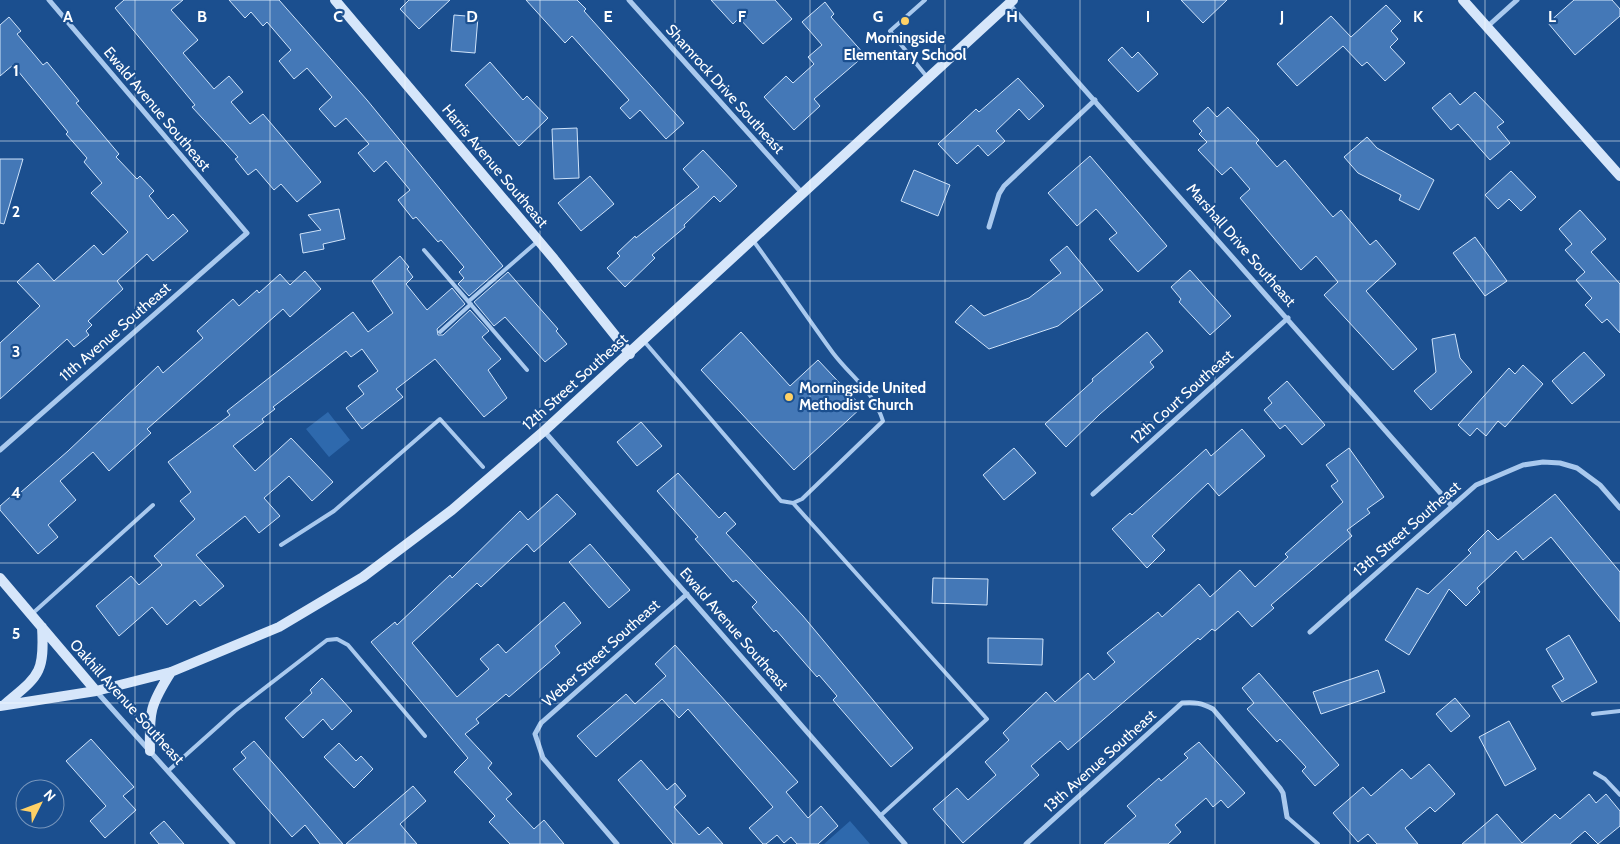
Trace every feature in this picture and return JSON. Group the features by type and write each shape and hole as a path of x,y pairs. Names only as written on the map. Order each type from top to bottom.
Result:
{"main road":[{"name":"Harris Avenue Southeast","path":"335,0 538,241 630,354"},
{"path":"1463,0 1620,176"},
{"name":"12th Street Southeast","path":"1,706 96,691 171,672 253,639 335,596 395,555 452,510 630,354 752,239 929,79 1009,1"},
{"name":"Oakhill Avenue Southeast","path":"0,578 96,691"},
{"path":"1,706 36,678 42,665 42,627"},
{"path":"150,751 150,711 155,697 171,672"}],"street":[{"name":"Ewald Avenue Southeast","path":"49,0 247,233"},
{"name":"Shamrock Drive Southeast","path":"629,0 803,194"},
{"path":"1488,26 1517,0"},
{"name":"Marshall Drive Southeast","path":"1009,1 1451,505"},
{"path":"989,227 999,194 1004,186 1095,100"},
{"name":"11th Avenue Southeast","path":"0,450 247,233"},
{"name":"12th Court Southeast","path":"1092,494 1288,318"},
{"name":"Ewald Avenue Southeast","path":"544,431 905,844"},
{"name":"13th Street Southeast","path":"1310,632 1451,505 1476,485 1523,465 1560,462 1589,474 1620,508"},
{"name":"Weber Street Southeast","path":"616,844 543,758 535,734 541,723 687,594"},
{"name":"Oakhill Avenue Southeast","path":"96,691 233,844"},
{"name":"13th Avenue Southeast","path":"1026,844 1182,703 1202,702 1213,709 1280,788 1283,793 1287,817"}],"lane":[{"path":"925,0 890,31 929,79"},
{"path":"644,340 781,501 793,503 802,498 883,421 878,406 870,393 835,355 752,239"},
{"path":"440,332 470,302 538,241"},
{"path":"424,250 527,370"},
{"path":"281,545 344,502 440,419 483,467"},
{"path":"793,503 987,719 880,816"},
{"path":"31,615 153,505"},
{"path":"168,771 235,711 327,640 337,638 348,645 425,736"},
{"path":"1593,714 1620,711"},
{"path":"1595,773 1605,779 1620,795"},
{"path":"1287,817 1318,844"}],"shaded area":[{"path":"328,412 350,440 329,457 306,429"},
{"path":"850,821 870,844 824,844"}],"building":[{"path":"124,0 183,0 171,10 198,40 183,53 214,89 229,76 243,92 231,102 250,124 263,114 321,182 297,202 281,184 274,190 256,169 248,175 235,159 238,157 192,107 195,105 115,8"},
{"path":"229,0 279,0 367,100 503,266 469,296 458,284 464,278 459,272 464,267 441,240 438,242 416,217 413,219 398,200 410,190 386,161 374,172 358,153 369,144 346,118 335,127 319,109 332,97 307,68 294,79 279,61 291,50 267,22 263,26 251,12 245,18"},
{"path":"409,0 450,0 419,29 400,9"},
{"path":"526,0 577,0 586,9 584,11 684,123 666,139 640,110 630,119 620,108 629,100 572,36 565,43"},
{"path":"711,0 775,0 792,19 763,44 739,18 733,24"},
{"path":"1181,0 1227,0 1203,23"},
{"path":"1574,0 1612,0 1620,9 1620,16 1575,55 1548,23"},
{"path":"825,2 834,14 831,17 865,55 814,99 820,106 794,130 764,97 786,76 793,83 814,64 808,57 822,45 802,22"},
{"path":"1386,5 1401,21 1391,31 1398,39 1390,47 1405,63 1385,81 1367,62 1362,66 1343,46 1297,86 1277,64 1331,16 1351,37"},
{"path":"454,15 478,17 475,53 451,51"},
{"path":"9,17 21,31 17,34 43,65 47,62 79,101 76,103 119,154 116,157 137,179 140,176 154,191 149,196 168,219 173,214 188,231 153,261 147,254 117,281 123,289 88,321 92,325 86,331 89,335 74,347 67,339 0,399 0,343 40,306 17,282 38,263 54,281 94,245 103,255 128,232 91,193 102,183 84,162 87,158 66,134 68,132 13,65 0,76 0,25"},
{"path":"1122,47 1132,58 1138,52 1158,74 1138,92 1108,60"},
{"path":"490,62 523,100 527,96 548,118 519,146 465,85"},
{"path":"1018,78 1044,106 1029,120 1019,109 996,131 1005,141 988,156 978,145 957,164 938,144 976,109 979,112"},
{"path":"1475,92 1504,122 1497,127 1510,143 1490,160 1458,124 1451,130 1432,108 1450,93 1460,105"},
{"path":"1208,107 1217,117 1228,107 1259,140 1256,143 1277,167 1285,160 1333,217 1341,210 1370,245 1376,240 1396,264 1366,291 1417,349 1393,370 1324,295 1338,282 1316,256 1301,270 1240,198 1250,189 1231,167 1222,175 1198,150 1207,142 1199,134 1202,131 1193,121"},
{"path":"577,128 579,178 554,179 552,129"},
{"path":"1367,137 1377,148 1434,180 1419,210 1399,200 1401,195 1358,173 1344,157"},
{"path":"703,150 737,186 720,202 714,196 684,225 685,227 652,255 655,258 625,287 607,268 620,256 617,253 635,236 636,238 699,187 683,169"},
{"path":"1090,156 1167,246 1138,272 1109,239 1117,233 1096,209 1077,226 1048,193"},
{"path":"0,159 23,159 4,224 0,223"},
{"path":"914,170 950,185 938,216 901,201"},
{"path":"1511,171 1536,197 1521,211 1509,199 1498,209 1485,195"},
{"path":"590,176 614,204 581,231 558,203"},
{"path":"339,209 345,239 323,244 324,249 303,253 300,234 321,230 308,215"},
{"path":"1580,210 1606,239 1591,252 1620,284 1620,333 1607,319 1602,323 1585,305 1592,298 1576,280 1585,272 1565,250 1572,244 1559,229"},
{"path":"1475,237 1507,281 1485,296 1453,253"},
{"path":"1067,246 1103,290 1058,326 989,349 955,322 971,305 984,316 1029,298 1061,273 1050,260"},
{"path":"400,256 409,267 407,269 413,277 406,284 427,310 452,288 465,304 437,329 438,335 443,335 470,310 489,331 482,337 501,359 488,370 507,398 484,417 435,359 396,389 403,397 362,429 346,408 364,394 358,386 378,371 362,349 351,357 346,351 273,407 275,409 262,419 264,422 233,446 255,471 291,438 333,482 312,501 289,476 264,498 280,516 259,533 245,516 196,555 224,586 200,606 195,600 167,625 152,607 119,636 96,606 131,576 139,585 162,565 154,556 195,519 180,501 191,492 168,462 230,415 227,411 353,312 368,332 393,313 372,281"},
{"path":"1190,270 1231,316 1210,335 1179,302 1181,299 1171,287"},
{"path":"305,271 321,289 290,317 283,309 147,429 151,433 109,471 93,452 60,481 76,500 48,525 58,537 38,554 0,510 0,506 18,490 20,493 68,451 158,366 163,373 203,338 197,331 233,299 239,306 257,290 259,293 280,274 290,285"},
{"path":"508,272 558,329 556,331 567,344 545,362 505,317 494,326 474,302"},
{"name":"Morningside United Methodist Church","path":"741,332 790,386 818,360 862,407 794,470 701,370"},
{"path":"1147,332 1163,351 1150,362 1154,367 1100,414 1066,447 1045,424 1093,381 1092,379"},
{"path":"1455,334 1460,358 1472,372 1431,410 1414,391 1436,372 1432,339"},
{"path":"1584,352 1605,375 1572,404 1552,381"},
{"path":"1523,365 1543,384 1505,427 1498,421 1486,436 1477,428 1470,436 1458,425 1509,368 1515,374"},
{"path":"1287,381 1325,425 1302,445 1285,425 1280,429 1264,410 1272,403 1268,398"},
{"path":"641,422 662,446 637,466 617,442"},
{"path":"1242,429 1265,456 1219,496 1208,483 1152,536 1165,550 1147,568 1112,529 1130,513 1132,515 1206,449 1211,456"},
{"path":"1014,448 1036,473 1004,500 983,475"},
{"path":"1349,448 1384,497 1367,509 1370,513 1347,530 1352,536 1271,605 1274,608 1252,627 1238,611 1215,631 1212,629 1200,640 1198,638 1068,750 1060,741 1031,766 1039,775 963,843 933,809 957,788 968,800 996,775 985,762 1009,740 1003,733 1046,692 1055,702 1088,673 1094,680 1115,662 1107,653 1158,612 1162,617 1199,584 1210,597 1240,570 1255,587 1288,557 1285,554 1343,502 1331,486 1338,481 1326,465"},
{"path":"678,473 719,518 725,512 736,524 726,533 803,616 913,748 891,767 833,700 837,696 752,607 757,602 736,580 733,582 695,539 698,537 657,491"},
{"path":"557,494 576,514 534,552 527,544 481,587 477,583 412,643 457,697 489,669 480,659 498,644 506,653 564,602 581,623 555,646 560,653 509,697 506,694 476,719 479,723 465,734 492,763 488,768 512,794 506,799 534,829 544,820 564,844 510,844 489,822 495,816 454,772 468,758 371,642 395,622 397,625 450,575 452,578 520,511 528,520"},
{"path":"1555,494 1620,572 1620,622 1551,537 1523,560 1516,551 1477,588 1480,592 1466,606 1449,589 1409,655 1385,640 1417,588 1428,594 1471,553 1468,550 1488,530 1498,540"},
{"path":"590,544 630,590 609,608 569,562"},
{"path":"933,578 988,579 987,605 932,603"},
{"path":"1569,635 1597,682 1562,702 1552,686 1564,679 1546,649"},
{"path":"988,638 1043,639 1042,665 988,663"},
{"path":"675,645 798,782 786,792 808,818 821,806 838,826 818,844 797,844 791,837 784,843 777,835 766,844 763,844 749,828 773,807 688,709 679,718 662,699 596,757 577,736 626,694 635,704 666,676 655,664"},
{"path":"1378,670 1385,692 1321,714 1313,692"},
{"path":"1259,673 1339,765 1315,786 1302,771 1306,767 1280,739 1277,742 1247,709 1254,703 1242,688"},
{"path":"322,678 352,711 332,730 323,719 303,738 285,718 312,693 310,690"},
{"path":"1455,698 1470,716 1451,732 1436,714"},
{"path":"1509,721 1536,769 1505,786 1479,737"},
{"path":"91,739 134,787 123,796 136,810 105,838 90,821 106,806 66,761"},
{"path":"254,741 343,844 320,844 305,825 292,837 233,769 246,758 241,752"},
{"path":"1199,742 1245,793 1228,808 1221,800 1213,807 1206,798 1175,825 1181,832 1168,844 1104,844 1136,816 1127,806 1159,778 1161,781 1188,758 1184,754"},
{"path":"339,743 356,761 361,756 373,769 354,788 324,757"},
{"path":"641,760 667,790 675,783 686,796 674,807 699,835 708,827 723,844 673,844 618,780"},
{"path":"1429,764 1455,794 1435,812 1430,807 1405,828 1418,844 1377,844 1368,834 1358,842 1333,813 1363,787 1371,796 1402,769 1411,779"},
{"path":"413,786 426,801 400,824 417,844 346,844"},
{"path":"1589,794 1596,803 1606,794 1620,811 1620,826 1598,844 1585,831 1570,844 1462,844 1497,814 1522,843 1555,814 1560,819"},
{"path":"164,821 184,844 159,844 150,833"}],"place":[{"name":"Morningside Elementary School","path":"905,21"},
{"name":"Morningside United Methodist Church","path":"789,397"}]}
